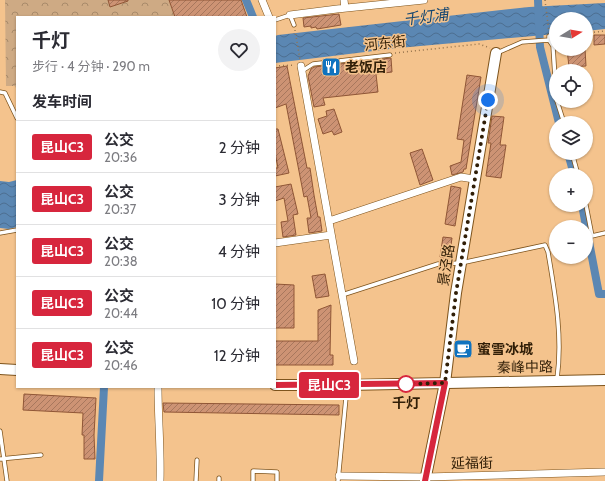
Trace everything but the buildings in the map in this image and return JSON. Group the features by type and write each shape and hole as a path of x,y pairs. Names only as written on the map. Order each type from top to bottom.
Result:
{"street":[{"path":"262,0 269,16"},
{"path":"344,0 345,8"},
{"path":"290,15 424,0"},
{"name":"景泾路","path":"426,479 445,383 461,262 496,54"},
{"path":"302,68 354,361"},
{"path":"329,221 461,177 474,179"},
{"path":"276,242 331,235"},
{"path":"0,369 16,370"},
{"name":"秦峰中路","path":"276,385 605,380"},
{"path":"158,388 161,454 160,481"},
{"name":"延福街","path":"338,478 426,479 605,472"}],"lane":[{"path":"276,20 290,15 294,25"},
{"path":"496,54 522,42 544,41 549,38"},
{"name":"河东街","path":"302,68 313,64 390,54"},
{"path":"0,92 5,93 16,116"},
{"path":"587,212 592,236 605,233"},
{"path":"0,233 16,230"},
{"path":"342,295 438,264 461,262 546,245 558,309 560,359 557,381"},
{"path":"338,478 347,385"},
{"path":"0,432 2,459 7,481"},
{"path":"2,459 41,455"},
{"path":"196,481 197,460"},
{"path":"253,481 253,471 277,472 277,481"}],"path":[{"path":"545,0 549,38"},
{"path":"276,66 284,64 302,68 294,25"},
{"path":"593,32 605,31"},
{"name":"河东街","path":"390,54 479,44 489,47 496,54"}],"green space":[{"path":"5,0 233,0 240,16 16,16 16,88 15,86 6,86"}],"water":[{"path":"605,3 605,29 593,30 593,12 549,12 549,35 398,48 276,63 276,36 529,7"},
{"path":"16,180 16,227 9,229 0,228 0,181 9,182"}],"waterway":[{"path":"246,0 253,16"},
{"path":"538,0 540,47 557,116"},
{"path":"570,160 572,168"},
{"path":"583,212 599,294 605,294"},
{"path":"99,481 104,388"}],"bus line":[{"name":"昆山C3","path":"276,385 445,383 425,481"}],"place":[{"name":"老饭店","path":"331,67"},
{"name":"蜜雪冰城","path":"463,349"},
{"name":"千灯","path":"406,384"}],"route":[{"path":"406,384 445,383 456,293 488,100"}],"water label":[{"name":"千灯浦","path":"426,17"}]}
